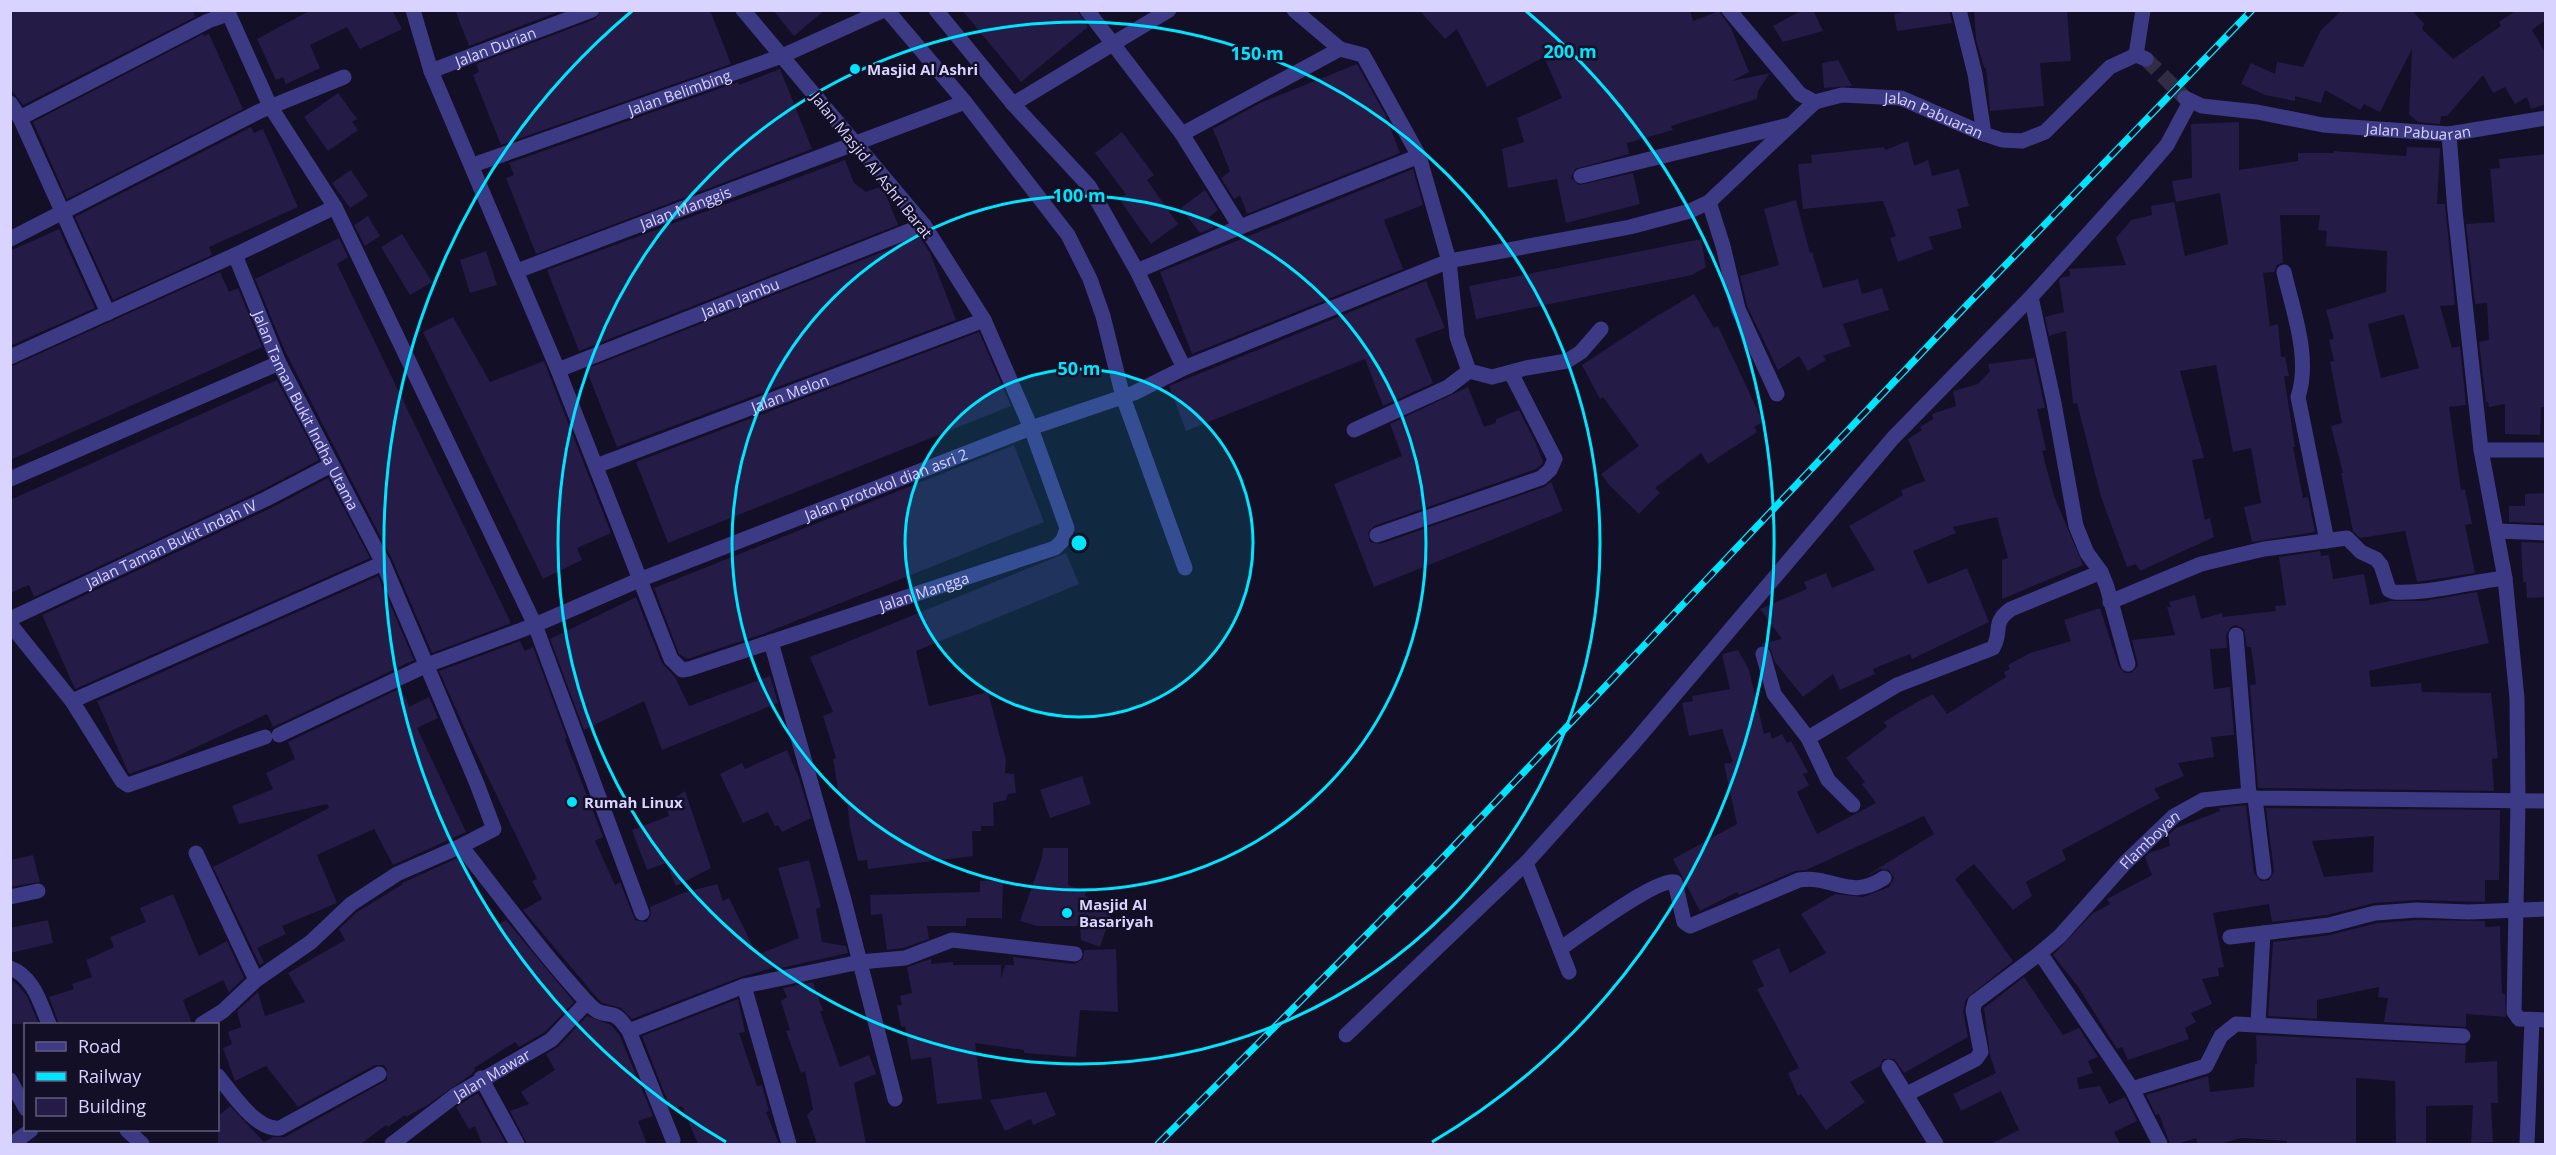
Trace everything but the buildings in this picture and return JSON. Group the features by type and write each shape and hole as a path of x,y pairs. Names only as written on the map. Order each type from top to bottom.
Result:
{"street":[{"path":"413,10 431,70 558,370 639,580"},
{"name":"Jalan Durian","path":"431,70 592,10"},
{"name":"Jalan Masjid Al Ashri Barat","path":"743,10 924,225 984,320 1031,428 1067,528"},
{"path":"885,10 965,102 1068,235 1090,279 1185,568"},
{"name":"Jalan Belimbing","path":"473,165 782,56 885,10"},
{"path":"936,10 1013,104 1089,186 1137,272 1184,368"},
{"path":"1087,10 1182,134 1240,226"},
{"path":"1013,104 1169,10"},
{"path":"1294,10 1340,49 1363,55 1419,156 1449,261 1457,337 1469,371"},
{"path":"1729,10 1800,94 1815,102 1709,202 1724,246 1738,309 1777,394"},
{"path":"1959,10 1975,74 1984,134"},
{"name":"Jalan Pabuaran","path":"1815,102 1842,95 1901,98 1984,134 2002,140 2022,141 2045,132 2110,67 2141,57 2143,10"},
{"path":"20,118 228,12 270,106 334,207 535,625 642,913"},
{"path":"1182,134 1340,49"},
{"path":"10,238 270,106 344,77"},
{"name":"Jalan Pabuaran","path":"2031,297 2167,145 2188,100 2323,125 2449,134 2546,118"},
{"name":"Jalan Manggis","path":"517,271 965,102"},
{"path":"10,103 20,118 108,313"},
{"path":"1581,176 1792,124"},
{"path":"2449,134 2481,450 2505,578 2517,698 2515,1015 2519,1019 2539,1020 2528,1144"},
{"path":"1137,272 1240,226 1419,156"},
{"name":"Jalan protokol dian asri 2","path":"72,702 122,781 128,785 272,736 427,665 535,625 639,580 1031,428 1128,395 1184,368 1449,261 1630,227 1690,210 1709,202"},
{"path":"10,357 235,255 334,207"},
{"name":"Jalan Jambu","path":"558,370 924,225"},
{"name":"Jalan Taman Bukit Indha Utama","path":"235,255 279,363 383,563 494,829 461,846"},
{"path":"2284,272 2298,326 2303,382 2298,397 2327,541"},
{"path":"2031,297 2054,403 2076,526 2087,553 2100,573 2128,664"},
{"path":"1346,1035 1526,863 1633,744 1893,438 2031,297"},
{"name":"Jalan Melon","path":"596,466 984,320"},
{"path":"1469,371 1492,377 1567,362 1581,352 1601,329"},
{"path":"10,479 279,363"},
{"path":"1354,430 1448,387 1469,371"},
{"path":"1377,535 1541,478 1550,470 1555,459 1511,373"},
{"path":"2481,450 2546,450"},
{"name":"Jalan Taman Bukit Indah IV","path":"10,619 266,499 332,465"},
{"name":"Jalan Mangga","path":"639,580 671,659 682,670 1055,548 1063,540 1067,528"},
{"path":"2497,531 2546,533"},
{"path":"2110,602 2201,564 2264,549 2347,538 2361,552 2376,559 2381,565 2389,590 2394,592 2448,588 2466,582 2505,578"},
{"path":"10,624 72,702 383,563"},
{"path":"1808,738 1897,685 1993,648 2000,617 2011,609 2100,573"},
{"path":"2236,635 2252,797 2264,872"},
{"path":"771,642 860,962 895,1100"},
{"path":"1763,654 1773,694 1808,738 1828,780 1853,805"},
{"name":"Flamboyan","path":"1907,1094 1976,1059 1981,1052 1973,1010 1974,1002 2060,936 2127,862 2174,816 2188,806 2203,800 2252,797 2546,801"},
{"path":"204,1023 223,1011 256,980 311,942 351,904 397,874 461,846 537,946 587,1002 597,1013 613,1015 629,1031 674,1140"},
{"path":"196,853 256,980"},
{"path":"1526,863 1569,972"},
{"path":"1560,949 1634,899 1664,882 1675,882 1684,922 1690,926 1799,880 1811,878 1861,889 1870,888 1884,878"},
{"path":"10,897 38,891"},
{"path":"2230,937 2329,925 2375,913 2546,909"},
{"path":"2258,1024 2263,933"},
{"path":"629,1031 744,986 860,962 905,958 952,940 1075,954"},
{"path":"2040,953 2132,1089 2160,1144"},
{"path":"10,968 25,976 31,983 49,1023"},
{"path":"744,986 789,1144"},
{"name":"Jalan Mawar","path":"392,1144 481,1078 551,1040 587,1002"},
{"path":"2132,1089 2206,1066 2215,1044 2228,1029 2236,1024 2463,1036"},
{"path":"1888,1067 1907,1094 1936,1144"},
{"path":"219,1077 259,1123 274,1129 280,1128 379,1074"},
{"path":"481,1078 517,1144"},
{"path":"10,1080 24,1105"},
{"path":"12,1144 30,1131"},
{"path":"128,1131 142,1144"}],"tunnel":[{"path":"2146,59 2185,98"}],"railway":[{"path":"1158,1144 1433,868 1965,307 2252,10"}],"place":[{"name":"Masjid Al Ashri","path":"855,69"},
{"name":"Rumah Linux","path":"572,802"},
{"name":"Masjid Al Basariyah","path":"1067,913"}]}
